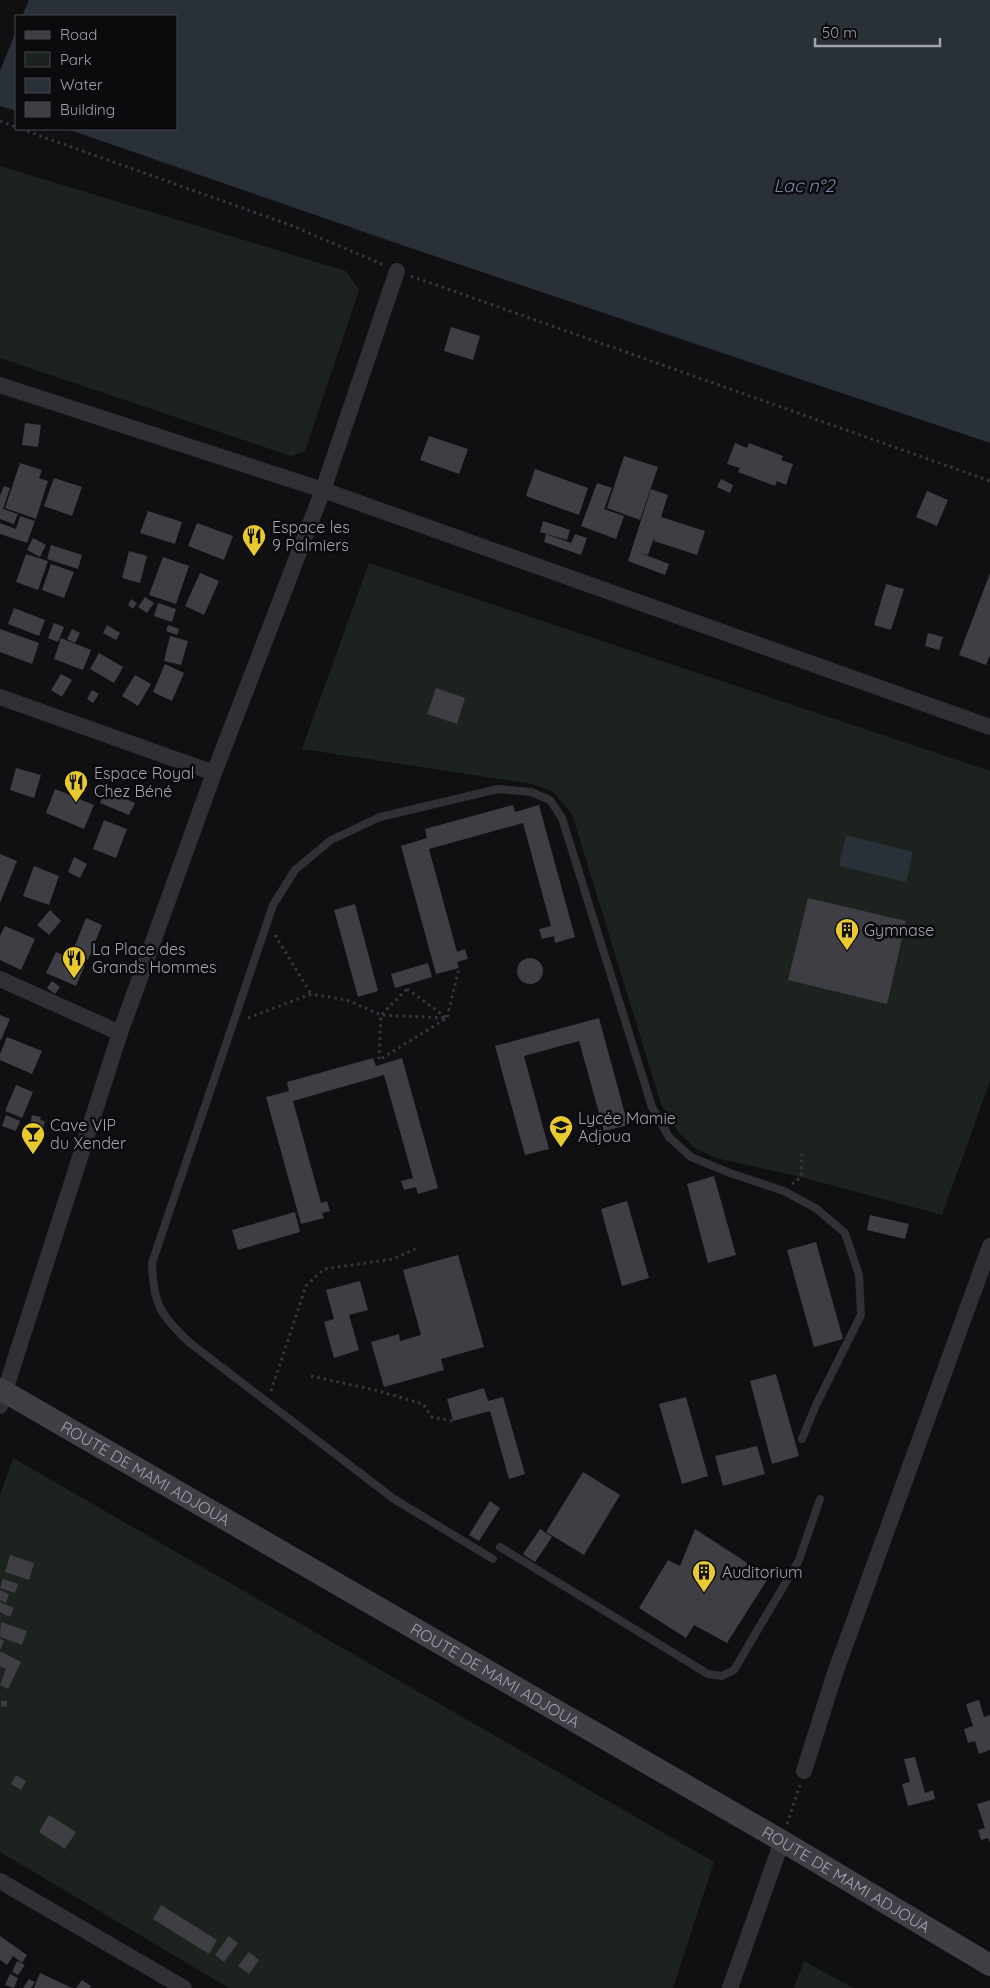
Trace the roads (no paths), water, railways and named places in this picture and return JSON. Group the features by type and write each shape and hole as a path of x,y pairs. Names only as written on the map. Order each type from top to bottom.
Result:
{"street":[{"path":"2,1396 120,1033 214,773 323,490 398,271"},
{"path":"0,384 323,490 990,726"},
{"path":"0,697 214,773"},
{"path":"0,979 120,1033"},
{"path":"804,1771 834,1676 990,1246"},
{"name":"ROUTE DE MAMI ADJOUA","path":"2,1396 782,1841 990,1965"},
{"path":"730,1988 782,1841"},
{"path":"0,1881 184,1988"}],"lane":[{"path":"493,1559 394,1499 190,1342 168,1323 158,1306 153,1284 152,1263 274,905 295,870 331,840 380,817 498,789 531,792 550,800 562,818 652,1107 669,1137 691,1157 730,1173 784,1191 818,1209 846,1233 859,1275 861,1314 823,1390 802,1439"},
{"path":"500,1547 708,1674 722,1676 734,1670 799,1560 820,1499"}],"water":[{"name":"Lac n°2","path":"29,0 990,0 990,443 393,242 70,130 178,130 178,15 22,15"},
{"path":"15,34 15,111 0,106 0,71"},
{"path":"846,835 913,852 906,882 839,866"}],"place":[{"name":"Espace les 9 Palmiers","path":"254,557"},
{"name":"Espace Royal Chez Béné","path":"76,803"},
{"name":"Gymnase","path":"847,951"},
{"name":"La Place des Grands Hommes","path":"74,979"},
{"name":"Lycée Mamie Adjoua","path":"561,1148"},
{"name":"Cave VIP du Xender","path":"33,1155"},
{"name":"Auditorium","path":"704,1593"}]}
